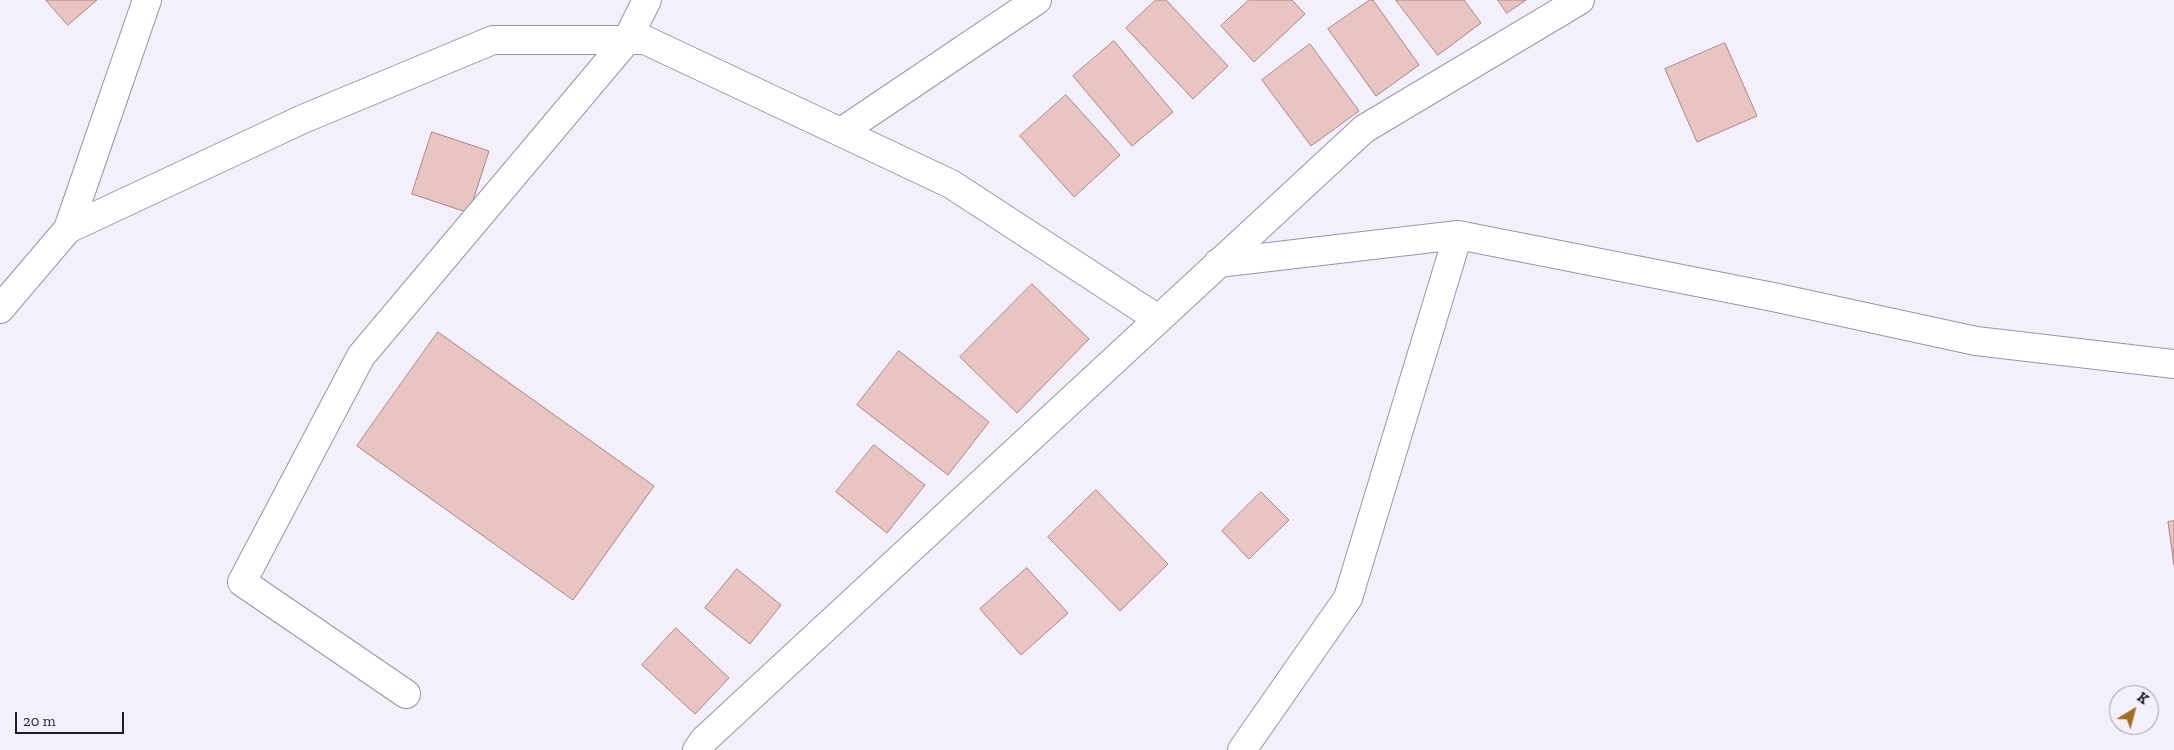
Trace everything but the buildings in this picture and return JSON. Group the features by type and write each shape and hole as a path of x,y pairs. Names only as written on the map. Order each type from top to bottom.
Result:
{"street":[{"path":"0,309 68,229 147,0"},
{"path":"406,694 242,582 362,356 627,40 646,0"},
{"path":"841,132 1037,0"},
{"path":"697,750 704,740 1364,129 1580,0"},
{"path":"68,229 302,119 493,40 645,40 951,184 1158,319"},
{"path":"1218,263 1458,235 1773,297 1976,340 2174,364"},
{"path":"1242,750 1348,598 1458,235"}]}
